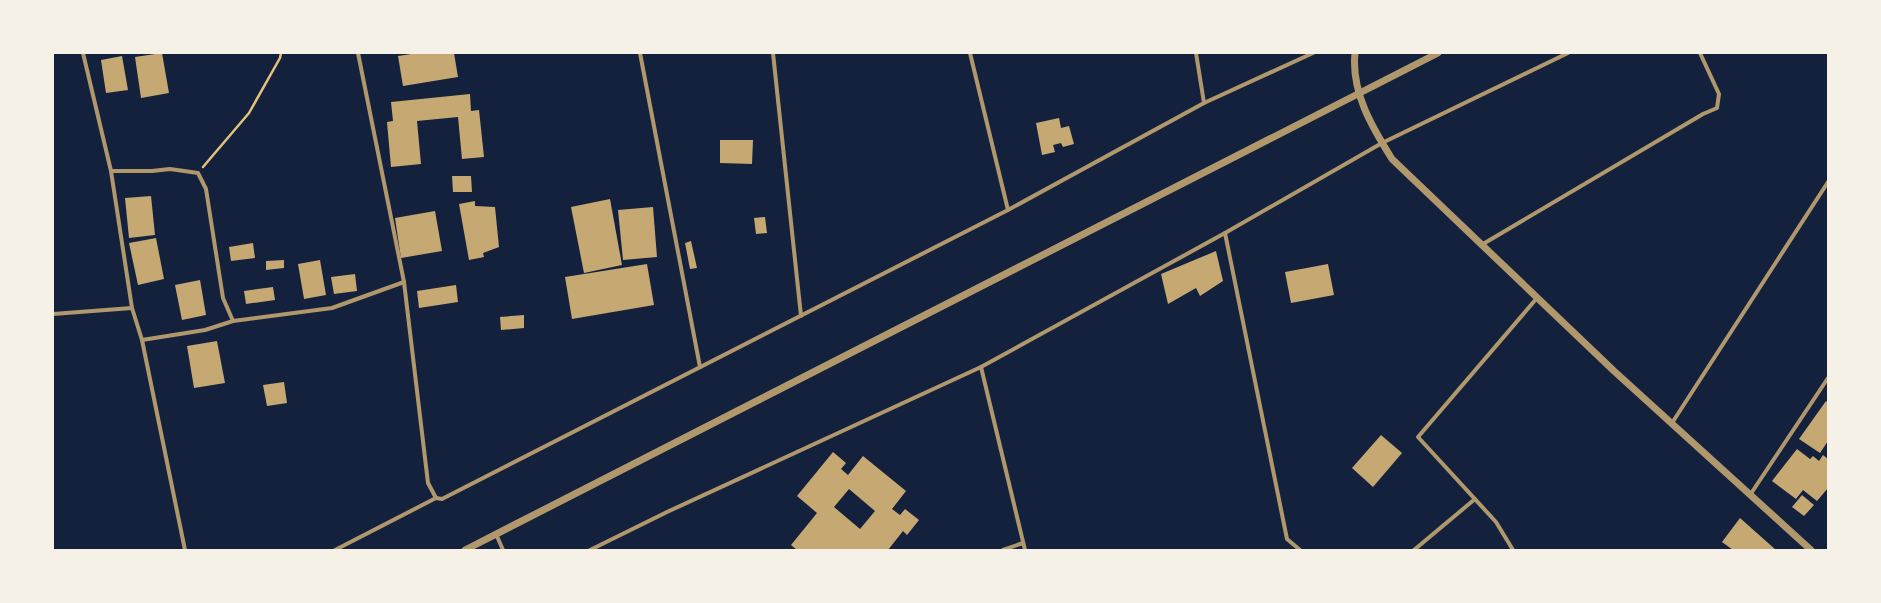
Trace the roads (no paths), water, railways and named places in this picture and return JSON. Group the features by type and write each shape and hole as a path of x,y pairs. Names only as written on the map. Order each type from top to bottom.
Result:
{"street":[{"path":"83,53 111,171 132,308 142,340 185,550"},
{"path":"358,53 404,282 428,483 436,498"},
{"path":"640,53 700,367"},
{"path":"773,53 801,316"},
{"path":"970,53 1008,210"},
{"path":"1196,53 1204,103"},
{"path":"335,550 436,498 442,499 1008,210 1204,103 1313,53"},
{"path":"1355,53 1354,64 1358,93 1372,127 1392,159 1483,244 1537,298 1672,424 1811,550"},
{"path":"465,550 1438,53"},
{"path":"590,550 667,512 981,367 1225,233 1382,143 1568,53"},
{"path":"1483,244 1703,114 1717,108 1719,94 1700,53"},
{"path":"111,171 152,171 170,169 198,173 206,189 223,298 233,321"},
{"path":"1672,424 1828,182"},
{"path":"1225,233 1287,539 1300,550"},
{"path":"142,340 205,330 233,321 332,308 404,282"},
{"path":"1513,550 1496,522 1418,437 1537,298"},
{"path":"53,314 132,308"},
{"path":"981,367 1024,550"},
{"path":"1750,495 1828,378"},
{"path":"1414,550 1475,499"},
{"path":"496,534 503,550"},
{"path":"1003,550 1023,543"}]}
